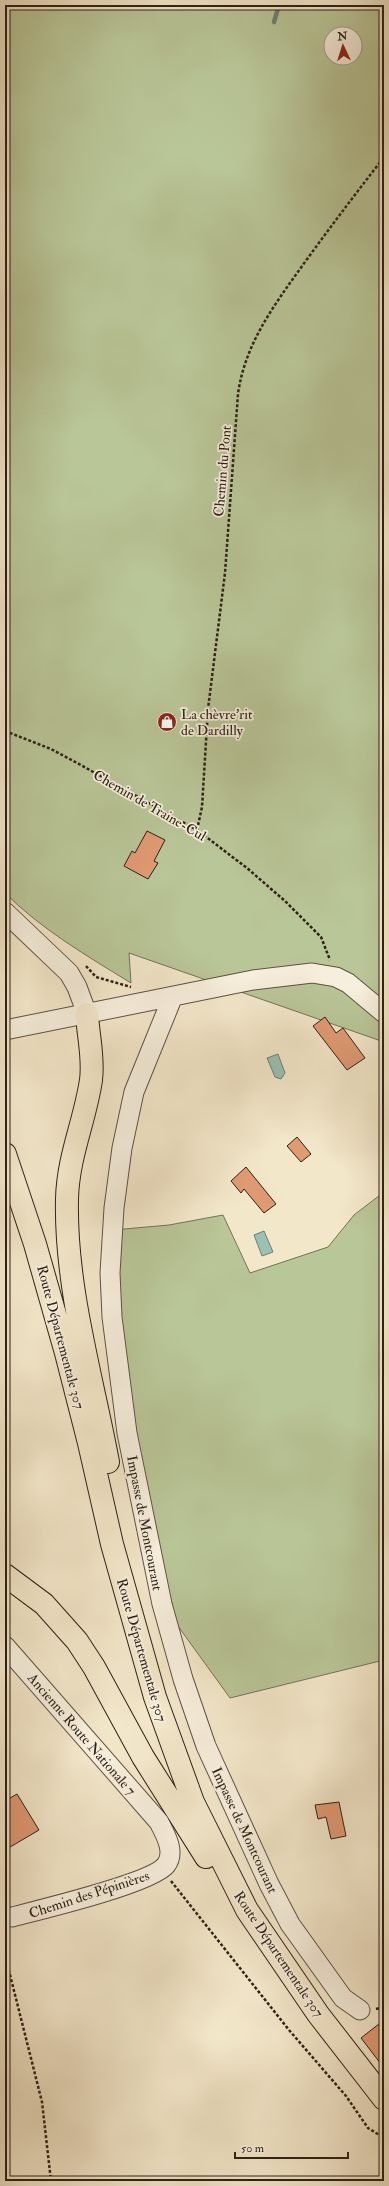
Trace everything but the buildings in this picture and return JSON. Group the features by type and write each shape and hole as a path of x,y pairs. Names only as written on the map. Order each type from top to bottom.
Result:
{"main road":[{"path":"86,1014 93,1057 91,1081 69,1171 69,1242 86,1361 101,1423 155,1697"},
{"name":"Route Départementale 307","path":"5,1154 35,1244 66,1353 89,1443 112,1544 155,1697 193,1802 247,1910 318,2014 384,2099"},
{"path":"5,1575 44,1604 77,1641 94,1667 143,1757 245,1923 318,2014"}],"street":[{"path":"5,912 69,973 77,987 86,1014"},
{"path":"5,1030 173,996 290,974 312,972 336,977 357,989 384,1014"},
{"name":"Impasse de Montcourant","path":"173,996 134,1092 122,1148 115,1201 110,1273 112,1317 128,1433 162,1604 183,1679 206,1746 269,1884 290,1924 343,1998 360,2010"},
{"name":"Ancienne Route Nationale 7","path":"5,1646 159,1822"},
{"name":"Chemin des Pépinières","path":"12,1917 80,1900 153,1874 166,1865 170,1852 168,1839 159,1822"}],"path":[{"name":"Chemin du Pont","path":"198,830 202,807 214,651 224,573 238,394 244,365 254,340 270,312 324,236 384,157"},
{"name":"Chemin de Traine-Cul","path":"5,731 51,750 79,764 198,830 252,873 321,937 336,977"},
{"path":"80,960 96,977 137,989"},
{"path":"163,1867 165,1874 289,2030 346,2096 368,2128 384,2138"},
{"path":"5,1955 42,2102 51,2181"}],"green space":[{"path":"5,5 384,5 384,1042 129,953 131,983 49,930 5,893"},
{"path":"384,1192 384,1660 230,1698 162,1604 127,1433 113,1230 169,1225 223,1215 250,1273 328,1247 354,1215"}],"water":[{"path":"278,1054 285,1073 281,1079 275,1077 267,1058"},
{"path":"264,1231 273,1252 262,1256 254,1235"}],"waterway":[{"path":"274,22 279,5"}],"place":[{"name":"La chèvre'rit de Dardilly","path":"167,722"}]}
